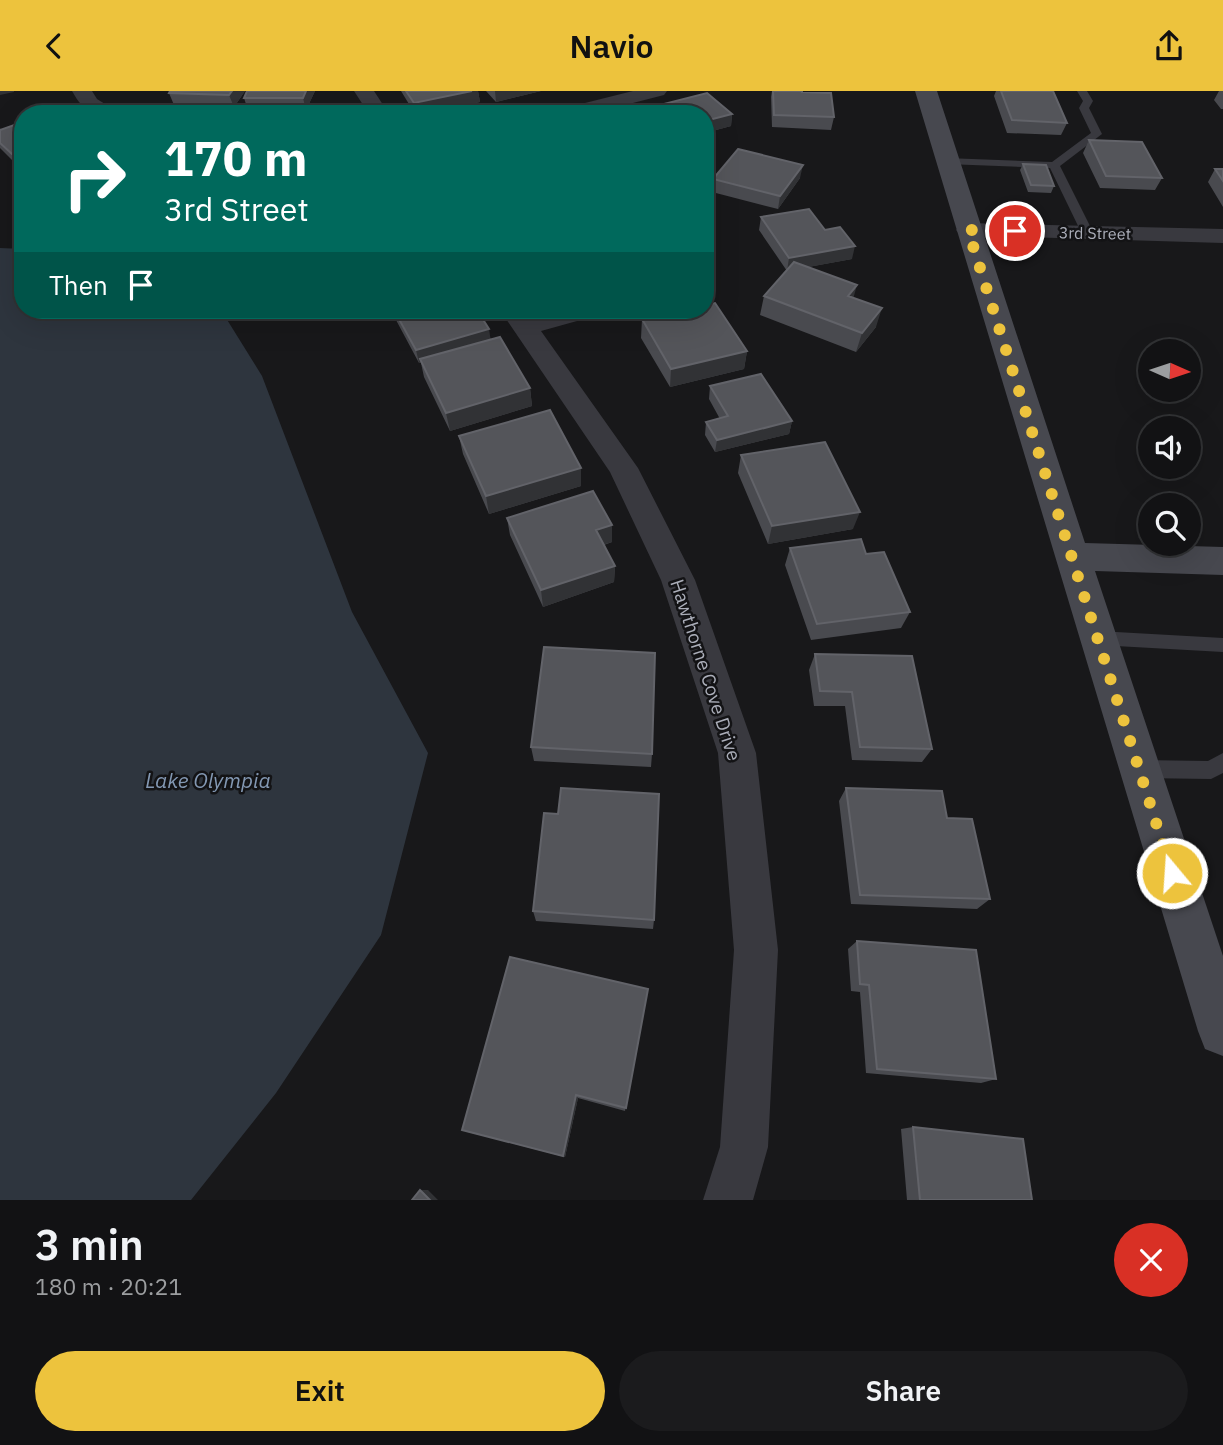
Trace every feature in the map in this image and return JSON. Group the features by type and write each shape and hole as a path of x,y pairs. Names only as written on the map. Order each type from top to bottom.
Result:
{"main road":[{"path":"926,91 1223,1031"},
{"path":"1071,556 1223,561"}],"street":[{"path":"82,91 93,105"},
{"path":"600,105 657,91"},
{"name":"3rd Street","path":"968,230 1223,236"},
{"name":"Hawthorne Cove Drive","path":"519,319 623,468 678,580 737,753 756,950 744,1147 728,1200"}],"lane":[{"path":"946,161 1054,165 1097,134 1084,108 1088,101 1082,91"},
{"path":"1054,165 1087,232"},
{"path":"1098,638 1223,645"},
{"path":"1139,769 1211,770 1223,762"}],"water":[{"name":"Lake Olympia","path":"0,248 14,249 14,319 227,319 262,376 352,612 428,753 381,935 276,1093 191,1200 0,1200"}],"building":[{"path":"232,91 229,95 169,93"},
{"path":"247,91 306,91 303,98 244,98"},
{"path":"406,91 472,91 414,103"},
{"path":"773,91 831,93 834,117 774,115"},
{"path":"1001,91 1053,91 1067,123 1012,120"},
{"path":"707,93 732,114 714,119 714,105 660,105"},
{"path":"14,125 14,153 0,143 0,130"},
{"path":"1089,140 1142,142 1162,178 1106,176"},
{"path":"738,149 803,165 780,196 714,178"},
{"path":"1023,164 1046,165 1054,186 1031,185"},
{"path":"1215,169 1223,169 1223,181"},
{"path":"809,209 825,230 840,227 855,246 789,258 761,217"},
{"path":"794,262 857,285 848,296 882,308 862,333 764,296"},
{"path":"714,303 747,351 671,369 642,319 714,319"},
{"path":"399,319 483,319 489,329 416,350"},
{"path":"500,337 530,388 446,413 420,359"},
{"path":"761,374 792,421 717,440 706,422 728,416 710,386"},
{"path":"550,410 581,468 486,496 459,436"},
{"path":"825,442 860,512 772,526 741,455"},
{"path":"593,491 612,525 596,530 615,566 541,590 507,518"},
{"path":"861,539 866,554 884,552 910,612 817,624 790,548"},
{"path":"544,647 655,653 652,754 531,747"},
{"path":"815,654 912,656 932,749 860,747 852,692 820,691"},
{"path":"561,788 659,794 654,920 533,911 544,813 558,814"},
{"path":"846,788 942,791 947,818 972,819 990,899 860,895"},
{"path":"857,941 976,950 996,1079 877,1069 869,985 860,984"},
{"path":"510,957 648,989 626,1108 576,1095 563,1156 462,1130"},
{"path":"913,1127 1023,1139 1032,1200 920,1200"},
{"path":"420,1190 430,1200 412,1200"}],"route":[{"path":"1015,231 968,230 1172,873"}]}
